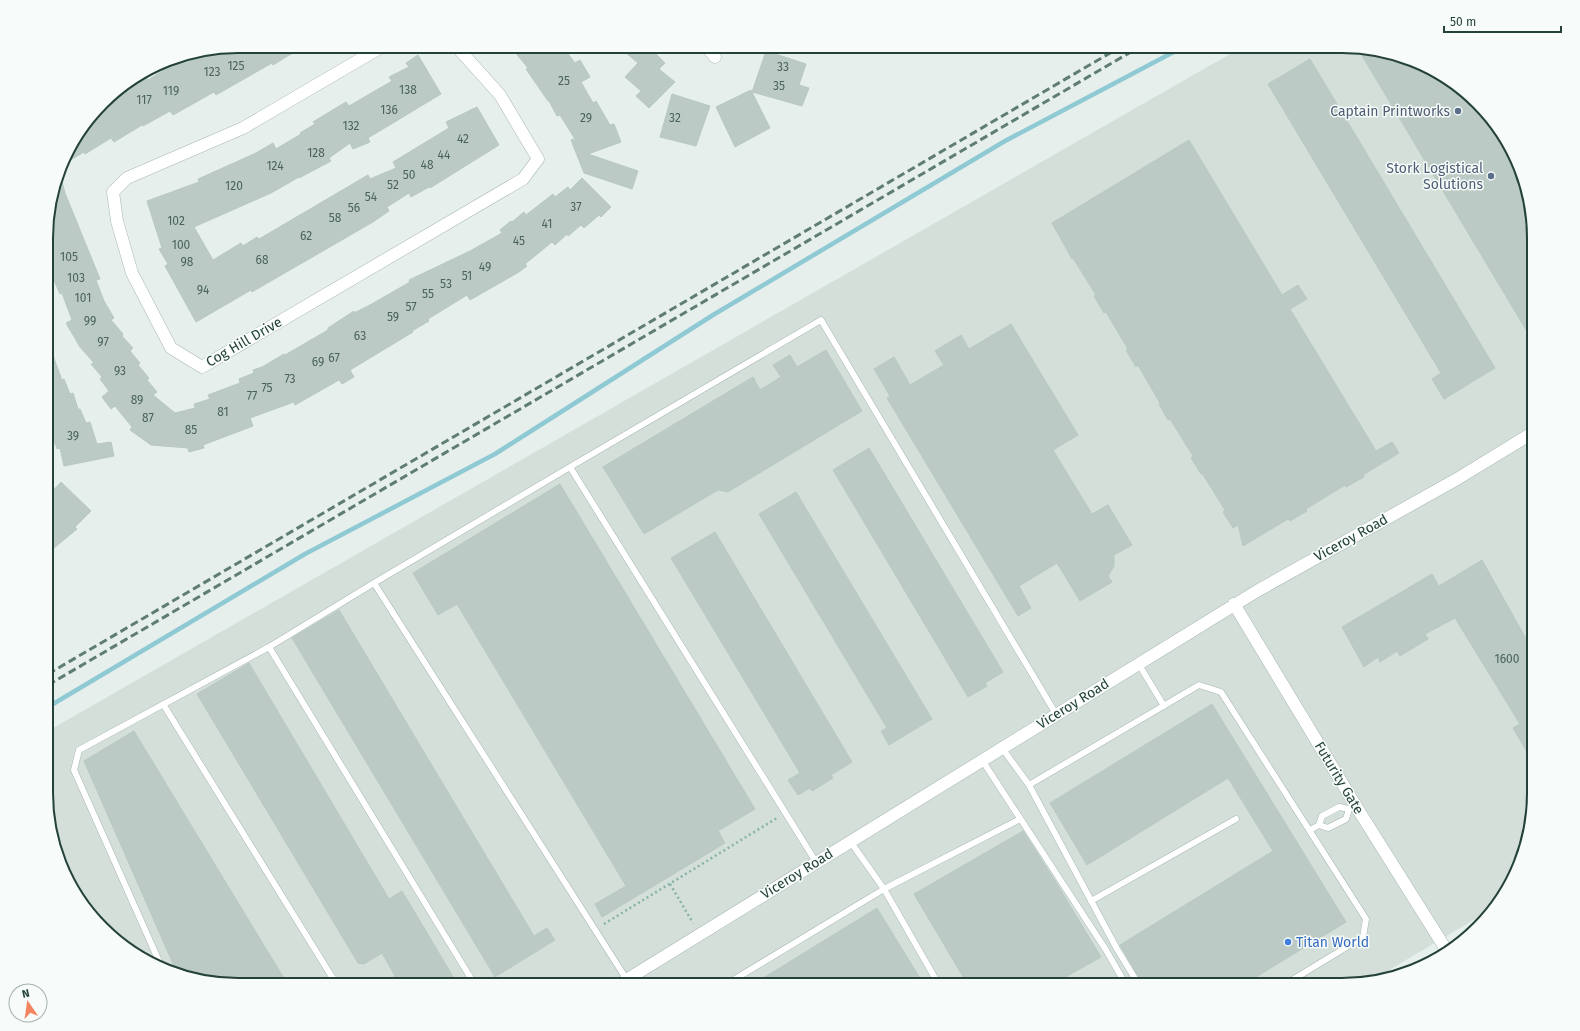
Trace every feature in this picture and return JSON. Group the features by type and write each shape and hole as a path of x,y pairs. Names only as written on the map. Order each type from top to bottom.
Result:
{"street":[{"name":"Cog Hill Drive","path":"371,53 243,128 127,178 114,192 117,222 132,273 171,348 202,367 523,179 538,159 500,95 462,53"},
{"path":"711,53 714,57"},
{"name":"Viceroy Road","path":"628,978 1234,604 1457,479 1527,436"},
{"name":"Futurity Gate","path":"1234,604 1352,807 1445,947"}],"lane":[{"path":"159,960 74,770 80,750 269,647 374,583 821,320 1056,714"},
{"path":"570,467 816,862"},
{"path":"374,583 595,930 620,978"},
{"path":"269,647 471,978"},
{"path":"1138,663 1164,706"},
{"path":"1029,785 1199,685 1221,692 1366,919 1363,937 1296,978"},
{"path":"163,704 333,978"},
{"path":"1002,748 1029,785 1117,949 1135,978"},
{"path":"982,760 1106,950 1122,978"},
{"path":"1310,830 1319,825 1322,816 1339,807 1352,807 1346,819 1328,828 1319,825"},
{"path":"1091,901 1236,819"},
{"path":"736,978 884,888 1020,820"},
{"path":"850,841 884,888 936,978"}],"path":[{"path":"595,930 785,813"},
{"path":"670,884 700,934"}],"shaded area":[{"path":"1232,53 1354,53 1390,59 1413,67 1445,84 1473,107 1496,135 1513,167 1521,190 1527,226 1527,805 1521,841 1513,864 1502,886 1489,906 1480,916 1384,973 1354,978 226,978 190,972 156,959 125,940 107,924 91,906 78,886 67,864 59,841 53,805 53,728"}],"building":[{"path":"226,53 293,53 216,95 214,92 173,115 170,111 143,126 142,125 114,142 111,138 85,154 84,152 70,160 91,125 107,107 125,91 146,77 148,80 170,66 171,68 180,63"},
{"path":"516,53 567,53 575,63 580,60 590,77 581,82 593,103 596,101 610,125 614,124 621,142 588,154 638,171 632,189 584,173 571,140 575,139 560,115 557,116 549,101 526,69 528,68"},
{"path":"626,53 655,53 665,63 659,69 675,82 649,108 636,96 641,91 625,77 638,63"},
{"path":"765,53 772,53 806,64 799,85 809,88 802,106 752,92"},
{"path":"1361,54 1390,59 1413,67 1445,84 1473,107 1496,135 1513,167 1521,190 1527,226 1527,331"},
{"path":"418,55 441,94 368,138 370,142 353,149 350,143 329,158 331,161 271,193 194,227 213,260 241,243 243,246 257,237 259,239 368,175 370,179 396,168 393,162 449,128 446,122 477,107 499,145 430,188 429,187 411,197 409,193 387,207 389,211 373,222 252,292 251,290 196,322 165,266 168,264 159,249 162,248 147,201 199,182 198,179 254,154 273,143 276,149 315,124 313,122 346,102 349,106 392,81 389,77 409,67 406,63"},
{"path":"1310,59 1495,368 1444,399 1432,379 1441,373 1268,84"},
{"path":"751,90 770,128 735,147 716,107"},
{"path":"672,94 710,106 696,146 660,137"},
{"path":"1189,140 1282,295 1298,285 1307,299 1290,309 1376,451 1392,442 1399,453 1363,475 1364,477 1346,487 1345,485 1306,509 1307,511 1290,521 1288,519 1243,546 1238,525 1233,528 1223,512 1225,510 1191,458 1193,456 1170,419 1168,420 1138,365 1136,367 1126,350 1128,349 1106,312 1104,313 1094,296 1096,295 1073,258 1072,259 1052,223"},
{"path":"582,178 611,207 601,217 599,215 584,228 581,225 568,236 567,234 555,245 552,242 525,264 527,266 519,272 470,300 467,295 428,319 429,321 412,331 413,332 350,370 354,377 342,384 339,380 295,405 294,402 250,418 253,426 203,445 204,448 189,452 188,448 151,445 130,430 132,427 115,406 111,409 102,397 109,391 100,379 102,377 91,364 94,363 80,347 66,323 72,320 62,293 60,294 53,278 53,226 59,190 62,182 65,193 100,279 96,280 104,301 114,318 111,320 123,334 122,336 133,348 130,351 140,363 138,365 149,378 147,380 157,392 153,395 175,413 195,408 194,404 210,399 208,395 240,383 239,379 254,373 253,370 262,367 284,354 285,355 328,330 328,328 354,311 354,313 370,305 410,282 409,280 470,251 502,233 500,230 524,212 526,215 553,194 555,197 568,187 570,190"},
{"path":"1011,324 1078,435 1053,450 1092,514 1108,505 1132,545 1114,555 1114,566 1108,576 1112,582 1080,601 1057,563 1019,586 1031,608 1018,616 887,398 890,396 874,369 894,357 910,385 944,365 935,351 961,335 969,349"},
{"path":"826,350 862,411 728,492 718,490 644,534 603,467 753,377 760,390 781,377 773,365 790,355 797,367"},
{"path":"53,356 62,380 64,379 70,394 73,393 78,409 80,409 86,423 90,422 97,444 111,442 114,456 64,466 60,448 57,449 53,438"},
{"path":"869,448 1003,672 985,683 987,686 968,697 833,470"},
{"path":"61,482 91,511 75,527 77,529 54,548 53,547 53,491"},
{"path":"560,484 755,809 718,831 725,843 602,917 595,904 626,886 457,604 438,615 413,573"},
{"path":"796,492 932,719 889,745 881,731 887,728 759,514"},
{"path":"715,532 852,762 831,775 833,778 812,791 810,788 798,795 788,780 800,773 671,558"},
{"path":"1482,560 1527,640 1527,752 1513,728 1520,724 1455,618 1425,634 1428,639 1400,656 1397,651 1380,662 1378,657 1364,667 1342,627 1432,574 1439,586"},
{"path":"339,610 534,936 547,928 555,940 495,977 292,638"},
{"path":"249,663 389,899 402,891 454,978 391,978 395,976 382,953 364,964 358,963 197,694"},
{"path":"1212,704 1346,922 1254,978 1139,978 1120,945 1273,851 1228,778 1087,865 1050,803"},
{"path":"134,731 284,978 226,978 190,972 174,966 84,761"},
{"path":"1023,831 1101,957 1064,978 964,978 914,894"},
{"path":"877,908 920,978 763,978"}],"waterway":[{"path":"53,704 305,554 495,454 713,315 1005,141 1172,53"}],"railway":[{"path":"53,671 1110,53"},
{"path":"53,682 1129,53"}],"place":[{"name":"Captain Printworks","path":"1458,111"},
{"name":"Stork Logistical Solutions","path":"1491,176"},
{"name":"Titan World","path":"1288,942"}]}
